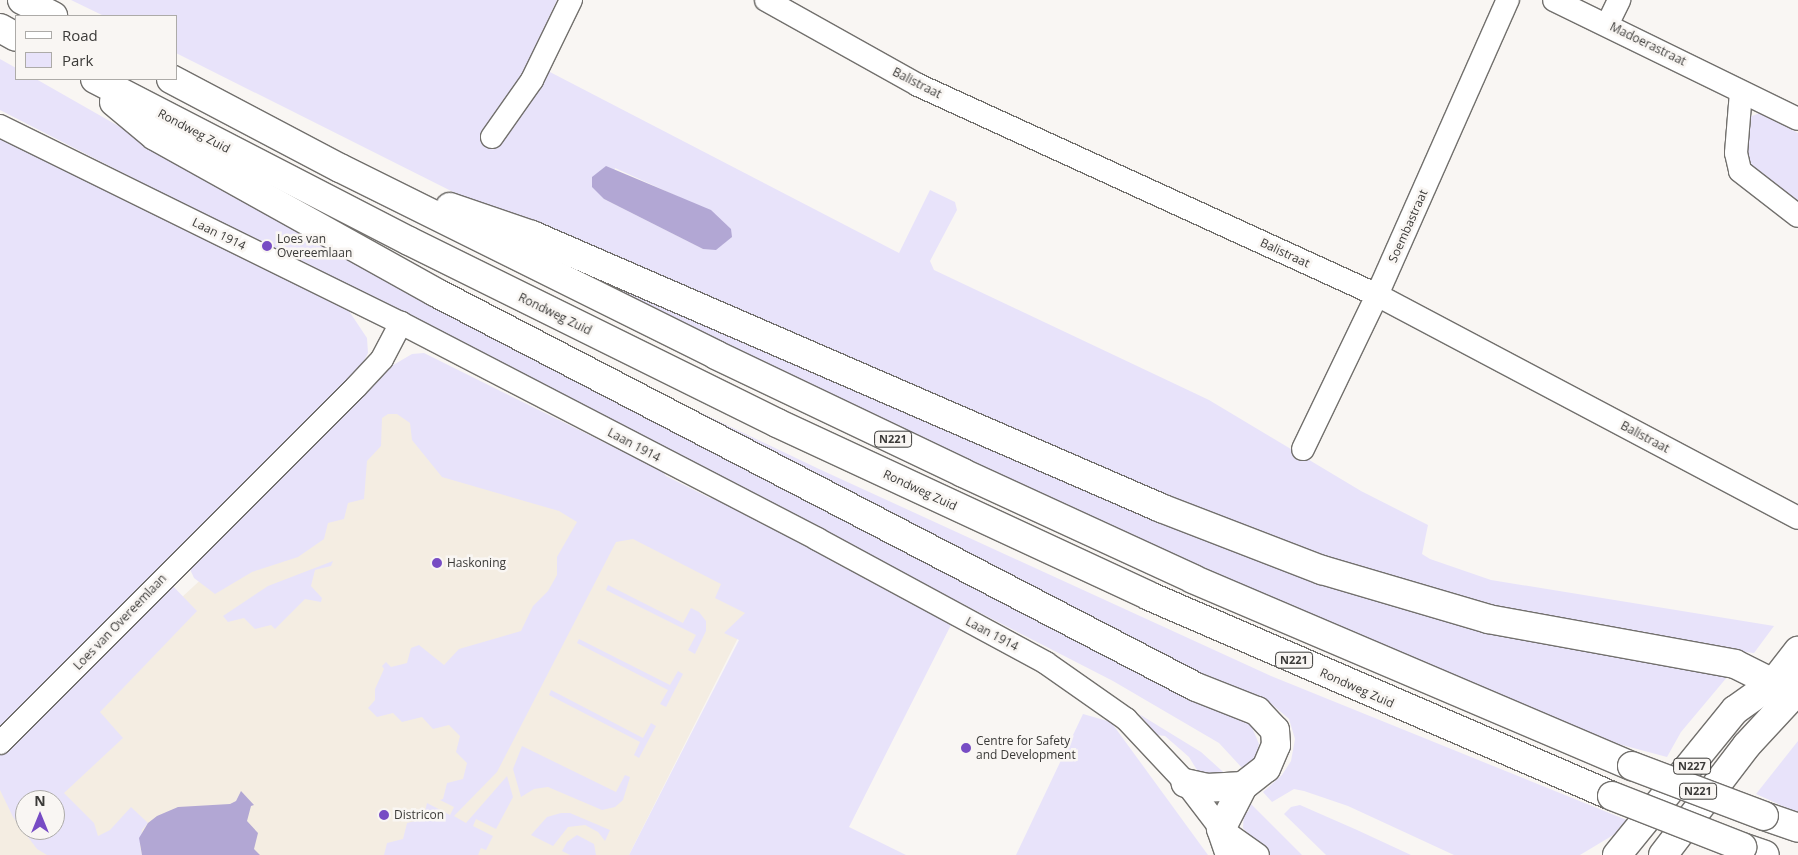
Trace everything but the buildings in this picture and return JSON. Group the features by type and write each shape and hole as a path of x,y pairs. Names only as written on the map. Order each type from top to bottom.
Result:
{"main road":[{"path":"22,0 51,15"},
{"path":"0,28 15,36"},
{"path":"87,80 155,136 452,301 1196,687 1257,711 1275,730 1276,745 1266,768 1243,786 1221,829"},
{"name":"Rondweg Zuid","path":"97,80 409,241 777,423 1149,596 1612,796 1754,851"},
{"name":"N221","path":"173,80 340,168 707,350 1025,501 1387,664 1632,766 1798,828"},
{"name":"N221","path":"340,168 532,235 1160,508 1322,570 1488,619 1735,664 1786,687"},
{"name":"N227","path":"1650,855 1668,847 1756,735 1786,687 1798,651"},
{"path":"1786,687 1798,672"},
{"name":"N227","path":"1617,855 1735,710 1786,687"},
{"path":"1186,784 1207,788 1243,786"},
{"name":"Laan 1914","path":"1221,829 1230,855"}],"street":[{"path":"492,138 532,80 571,0"},
{"name":"Balistraat","path":"766,0 918,85 1377,295 1798,518"},
{"name":"Soembastraat","path":"1303,449 1377,295 1508,0"},
{"name":"Madoerastraat","path":"1554,0 1798,120"},
{"path":"1607,25 1619,0"},
{"path":"1741,92 1736,154 1740,171 1798,216"},
{"name":"Laan 1914","path":"0,126 401,323 816,539 1046,663 1126,719 1186,784 1221,829 1258,855"},
{"name":"Loes van Overeemlaan","path":"0,743 356,387 382,359 401,323"}],"shaded area":[{"path":"606,166 711,210 731,229 732,237 716,250 703,249 604,199 592,187 592,177"},
{"path":"391,404 759,596 629,855 0,855 0,765"},
{"path":"241,791 254,805 251,806 247,821 258,833 254,849 260,855 142,855 139,838 148,823 157,816 178,807 230,804 236,801"}],"green space":[{"path":"71,0 557,0 529,61 507,99 480,134 493,150 548,71 899,253 930,190 955,202 957,210 930,261 934,270 1209,400 1361,491 1428,525 1422,554 1430,559 1491,580 1774,626 1754,653 1717,649 1491,611 1274,544 491,211 178,54 178,15 102,15","holes":["615,168 681,198 703,249 604,199"]},
{"path":"0,59 15,67 15,80 38,80 250,201 908,554 1186,696 1251,725 1259,744 1256,760 1244,770 1219,743 1113,681 315,271 312,266 268,244 262,244 0,110"},
{"path":"1760,113 1798,133 1798,206 1746,161 1749,117"},
{"path":"0,137 208,238 349,311 367,338 368,353 358,373 312,415 0,731"},
{"path":"525,246 1095,489 1728,676 1681,732 1667,757 1607,741 1524,708 1119,530 828,394"},
{"path":"563,347 819,469 1271,676 1629,821 1620,831 1580,855 1454,855 1348,806 1304,791 1294,789 1272,802 1263,792 1282,775 1291,761 1295,739 1289,719 1269,702 1124,641"},
{"path":"424,353 662,471 666,476 710,498 716,498 953,621 849,827 906,855 629,855 739,640 724,633 745,613 715,598 721,584 633,539 616,542 497,772 454,816 466,823 507,776 513,797 496,829 476,819 473,826 493,836 486,850 481,848 478,855 384,855 387,843 403,839 407,823 423,819 427,803 450,815 454,807 440,800 443,799 447,783 463,779 467,763 456,752 460,736 449,725 433,729 422,717 402,722 393,713 377,717 368,708 375,700 375,689 384,669 382,666 386,662 391,667 407,663 411,648 419,645 444,665 459,649 521,631 533,606 548,591 557,575 557,557 577,522 559,511 442,477 412,440 410,423 397,414 388,414 382,418 381,446 367,461 364,499 348,503 344,519 328,523 324,539 298,557 252,572 215,594 194,578 188,565 390,367 412,354"},
{"path":"333,561 331,566 315,570 311,586 322,598 321,602 305,599 275,629 271,625 255,629 244,618 228,622 223,616 268,586"},
{"path":"170,583 197,611 100,712 123,738 65,792 65,790 15,790 15,820 0,790 0,753"},
{"path":"608,585 683,623 691,608 699,612 706,621 706,631 695,654 688,650 696,635 606,590"},
{"path":"579,639 670,685 678,671 683,674 666,707 660,704 668,690 577,643"},
{"path":"551,690 643,738 651,723 656,726 639,758 634,755 640,742 549,695"},
{"path":"1083,714 1111,722 1208,855 1016,855"},
{"path":"1139,714 1201,752 1231,779 1200,775 1189,757 1165,736 1157,735"},
{"path":"1798,741 1798,813 1756,794"},
{"path":"522,746 616,792 625,775 630,777 623,800 615,807 602,810 548,787 534,789 521,797 513,769"},
{"path":"65,794 94,823 98,836 110,830 131,807 148,823 142,830 140,847 142,855 47,855 37,849 30,840 65,840"},
{"path":"1251,804 1302,855 1267,855 1243,828 1244,812 1248,812"},
{"path":"1300,805 1411,855 1326,855 1284,814 1291,807"},
{"path":"561,813 570,813 610,830 605,841 598,832 585,825 568,827 553,846 531,835 547,817"},
{"path":"577,835 594,844 596,855 570,855 562,851 567,842"}],"place":[{"name":"Loes van Overeemlaan","path":"267,246"},
{"name":"Haskoning","path":"437,563"},
{"name":"Centre for Safety and Development","path":"966,748"},
{"name":"Districon","path":"384,815"}]}
